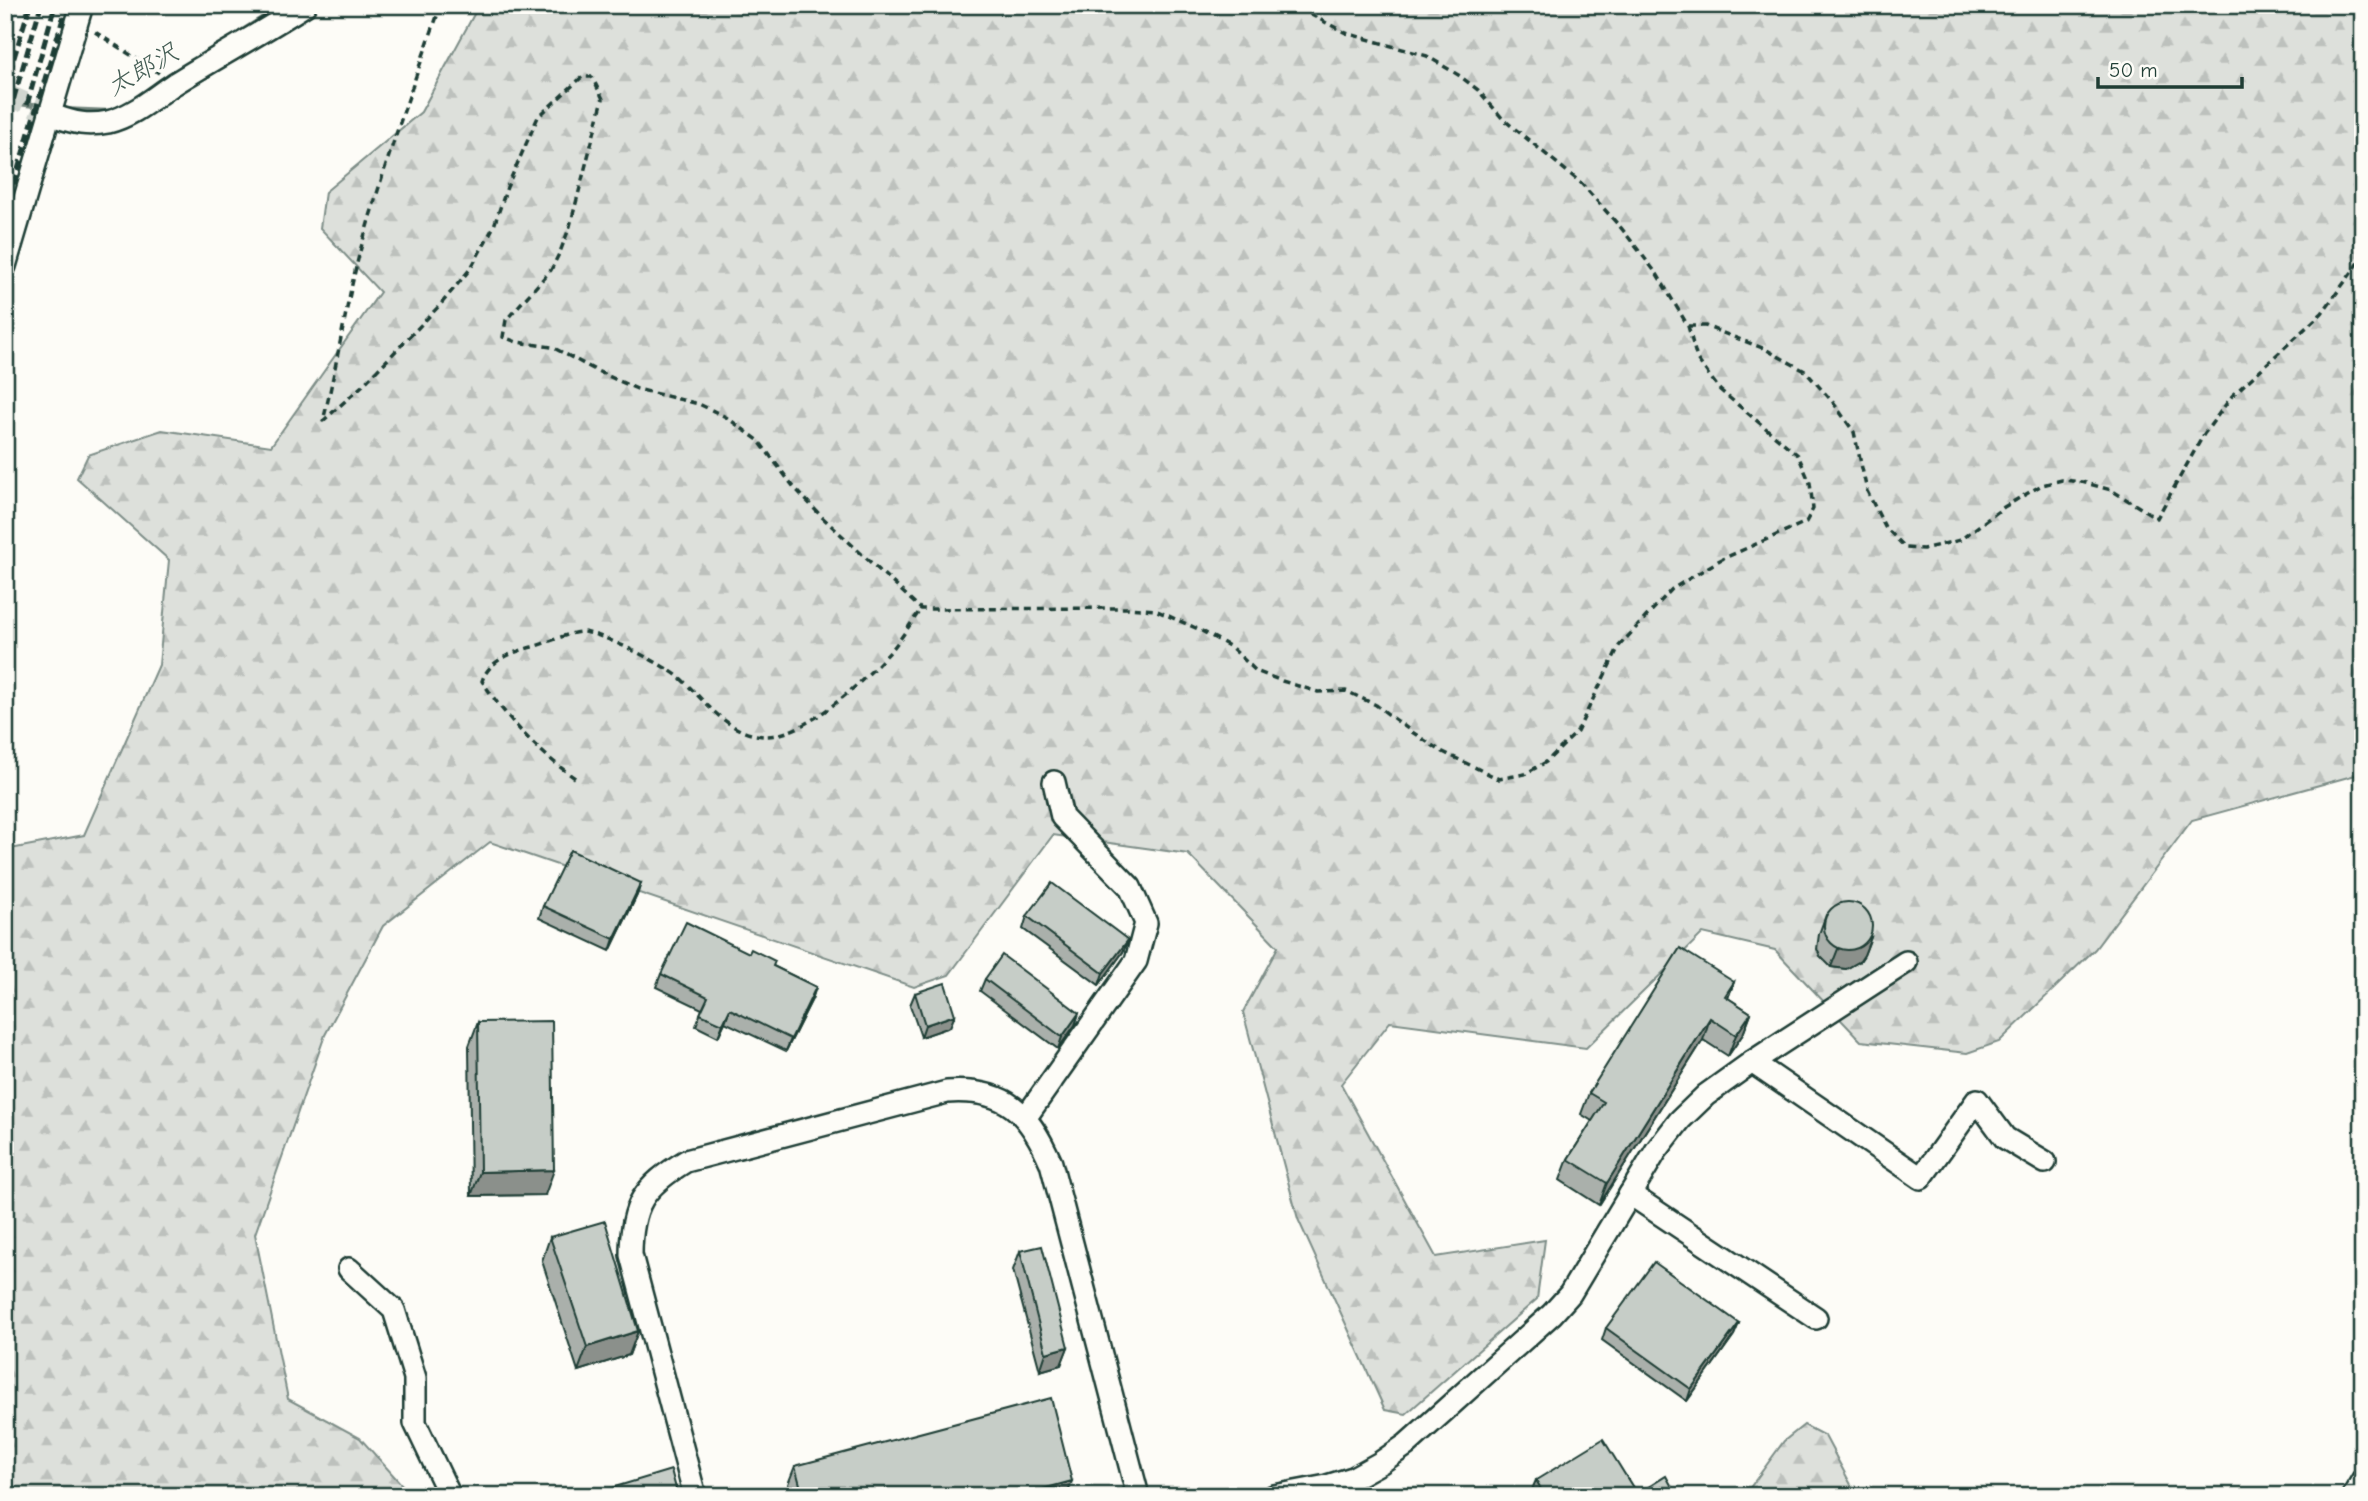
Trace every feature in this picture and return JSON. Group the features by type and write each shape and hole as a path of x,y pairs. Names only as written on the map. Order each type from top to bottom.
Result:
{"street":[{"path":"55,116 80,125 110,121 134,112 305,5"},
{"path":"5,266 80,13"},
{"path":"1026,1116 1136,961 1146,923 1130,887 1062,817 1054,782"},
{"path":"1275,1496 1353,1478 1406,1445 1552,1314 1570,1294 1656,1151 1680,1120 1706,1096 1752,1062 1906,962"},
{"path":"1752,1062 1921,1178 1977,1100 2005,1138 2045,1163"},
{"path":"695,1496 631,1255 631,1227 642,1199 661,1176 686,1161 947,1091 971,1090 989,1093 1026,1116 1051,1163 1138,1496"},
{"path":"1630,1194 1816,1318"},
{"path":"349,1269 394,1310 415,1378 415,1423 450,1496"},
{"path":"2353,1496 2363,1479"}],"path":[{"path":"441,5 362,243 345,313 332,390 323,421 362,386 441,304 471,268 494,226 507,187 538,117 582,77 592,77 603,99 570,226 551,270 506,320 503,337 552,347 637,388 699,404 726,417 758,440 822,517 921,609 1155,610 1231,647 1256,671 1318,692 1346,691 1376,705 1441,751 1499,779 1525,774 1546,762 1577,732 1619,646 1672,589 1720,560 1806,522 1813,509 1810,483 1798,455 1720,390 1696,359 1688,326 1657,274 1581,183 1503,119 1478,90 1427,56 1346,33 1292,5"},
{"path":"80,13 175,84"},
{"path":"1688,326 1705,326 1765,349 1805,371 1832,401 1854,432 1867,491 1885,527 1906,548 1923,550 1960,540 2004,507 2042,485 2062,480 2082,482 2110,490 2157,518 2204,434 2232,396 2322,313 2363,257"},
{"path":"575,778 544,756 500,708 482,681 485,671 511,653 582,632 618,644 677,676 711,710 738,729 762,736 784,734 817,716 858,683 891,650 921,609"}],"shaded area":[{"path":"5,5 19,5 5,55"}],"green space":[{"path":"479,5 2363,5 2363,773 2192,820 2095,949 1999,1042 1967,1053 1861,1041 1775,950 1703,933 1586,1048 1390,1022 1341,1084 1436,1257 1545,1240 1537,1299 1406,1414 1385,1410 1298,1219 1243,1012 1278,947 1188,854 1053,835 949,975 914,987 490,842 383,926 325,1035 255,1234 288,1399 360,1438 412,1496 5,1496 5,850 84,835 159,665 169,560 77,478 88,455 162,430 271,446 380,292 320,228 325,192 421,112"},
{"path":"1804,1425 1825,1436 1857,1496 1744,1496 1784,1441"}],"building":[{"path":"570,850 641,883 614,939 543,906"},
{"path":"1052,883 1128,940 1103,973 1027,916"},
{"path":"1848,902 1865,909 1872,926 1865,943 1848,950 1831,943 1824,926 1831,909"},
{"path":"686,922 749,953 751,949 775,961 773,966 816,987 791,1039 730,1009 723,1024 700,1014 708,997 661,974"},
{"path":"1680,948 1734,982 1725,996 1751,1013 1736,1035 1710,1018 1607,1183 1568,1159 1604,1102 1589,1093"},
{"path":"1002,955 1079,1013 1062,1037 985,979"},
{"path":"945,983 955,1015 925,1025 915,993"},
{"path":"552,1021 554,1170 480,1172 478,1022"},
{"path":"605,1221 638,1331 587,1347 550,1237"},
{"path":"1042,1246 1068,1347 1046,1353 1020,1251"},
{"path":"1654,1262 1739,1323 1691,1389 1606,1328"},
{"path":"1051,1398 1072,1481 1017,1496 803,1496 795,1466"},
{"path":"1603,1439 1637,1494 1666,1476 1677,1496 1545,1496 1536,1480"},
{"path":"671,1470 678,1496 585,1496"}],"waterway":[{"name":"太郎沢","path":"241,32 284,5"},
{"name":"太郎沢","path":"5,101 47,107"},
{"name":"太郎沢","path":"64,110 113,112"}],"tunnel":[{"path":"5,94 55,116"}],"railway":[{"path":"5,87 30,5"},
{"path":"5,128 41,5"},
{"path":"27,105 55,5"},
{"path":"5,213 67,5"}]}
